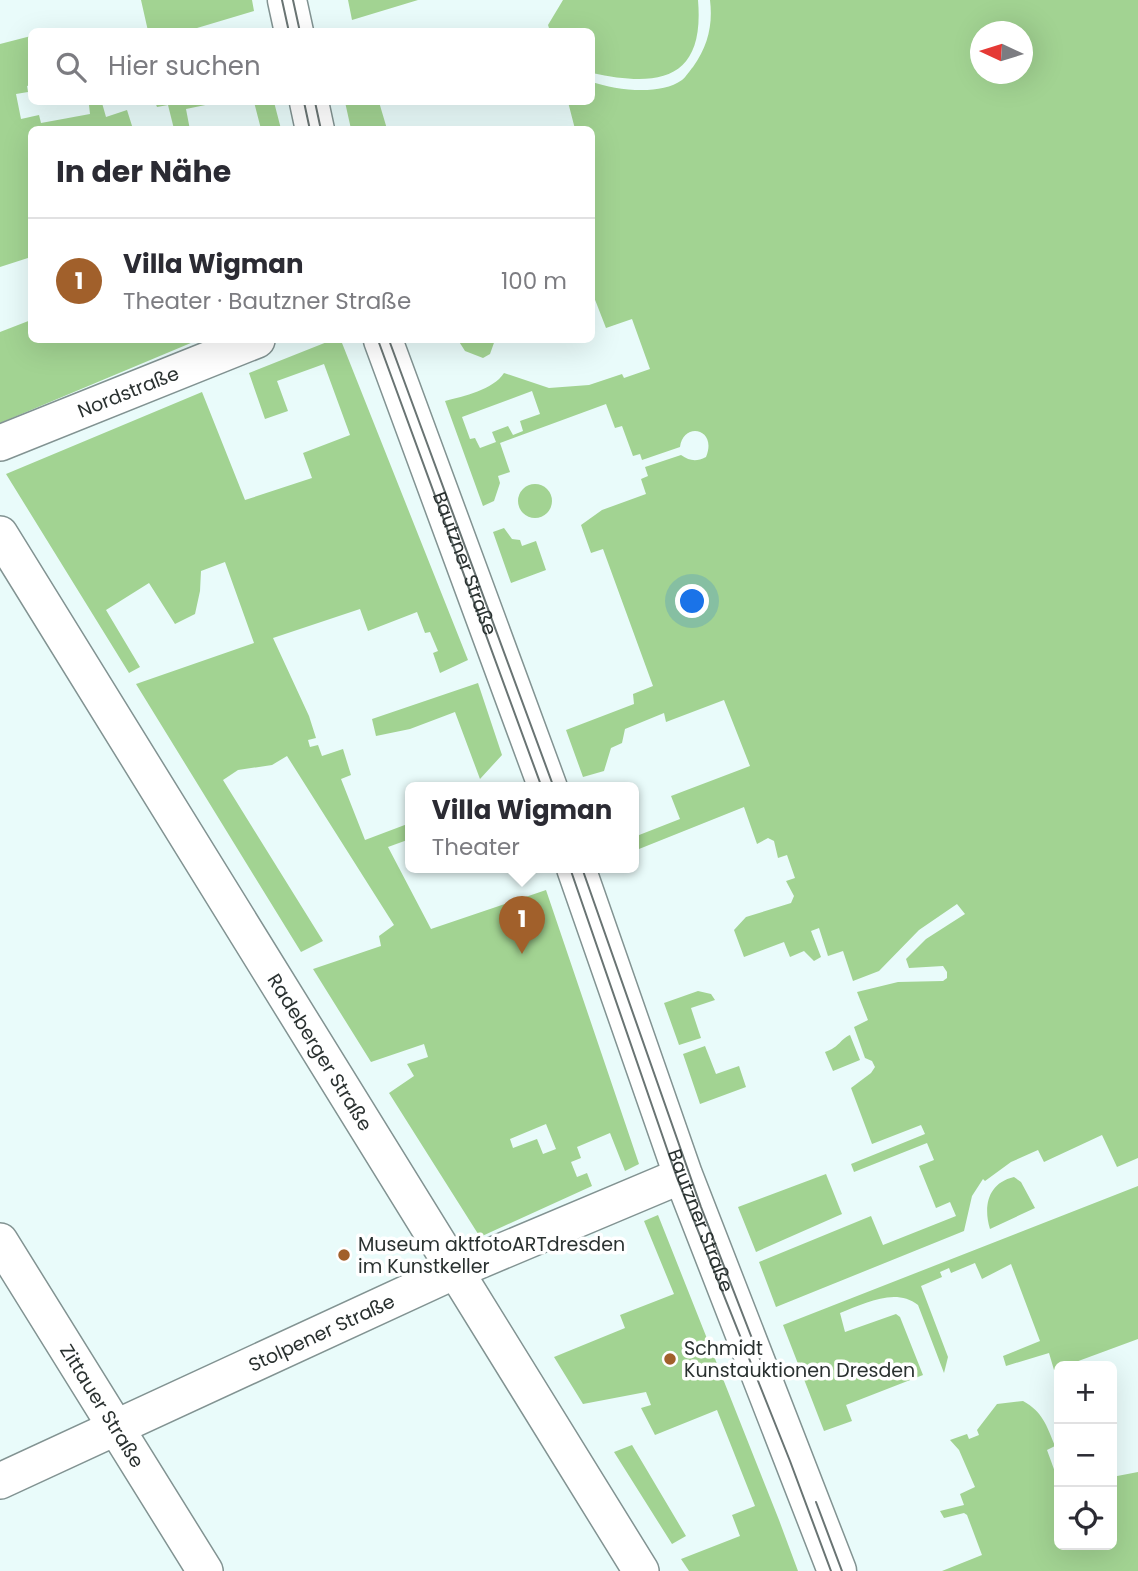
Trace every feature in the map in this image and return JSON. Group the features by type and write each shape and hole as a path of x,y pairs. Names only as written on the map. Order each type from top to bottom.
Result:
{"main road":[{"path":"287,0 293,28"},
{"path":"310,105 314,126"},
{"name":"Bautzner Straße","path":"384,343 546,782"},
{"name":"Bautzner Straße","path":"578,873 682,1175 837,1571"}],"street":[{"name":"Nordstraße","path":"0,443 250,343"},
{"name":"Radeberger Straße","path":"0,534 641,1571"},
{"name":"Stolpener Straße","path":"0,1481 455,1270 682,1175"},
{"name":"Zittauer Straße","path":"0,1241 205,1571"}],"green space":[{"path":"141,0 252,0 254,11 197,28 147,28"},
{"path":"348,0 418,0 352,20"},
{"path":"563,0 698,0 698,27 694,48 685,63 656,78 637,79 595,74 595,28 549,28 548,25"},
{"path":"710,0 1138,0 1138,1158 1117,1167 1102,1135 1044,1162 1038,1150 1011,1162 985,1181 983,1179 972,1196 964,1231 776,1307 759,1262 871,1216 883,1245 956,1216 950,1202 936,1208 919,1166 934,1160 927,1143 854,1172 851,1164 925,1134 921,1125 872,1144 851,1088 875,1067 872,1061 865,1058 854,1027 868,1020 857,992 898,982 943,981 947,978 947,972 943,966 909,968 906,959 926,939 965,914 957,904 919,930 879,971 853,981 843,951 828,956 819,928 811,931 821,957 814,961 804,951 790,957 784,942 744,957 734,930 746,917 791,903 794,896 786,881 795,878 787,855 778,858 774,841 768,838 757,844 744,807 639,849 639,835 680,819 671,796 750,766 724,700 666,722 664,713 625,729 622,743 611,748 604,771 583,777 566,730 634,704 633,694 653,686 603,549 591,553 581,525 602,510 646,494 641,479 648,476 645,467 681,455 693,460 706,457 708,447 704,434 693,431 682,439 680,447 642,460 640,454 633,456 622,426 615,428 606,404 500,443 510,472 498,476 500,483 494,501 483,506 445,401 486,388 504,373 549,388 589,385 622,374 624,378 650,369 632,319 606,328 595,300 595,126 574,126 569,105 595,105 595,83 638,90 673,85 682,80 693,67 706,43 710,27","holes":["532,391 540,414 520,421 523,431 513,435 508,426 492,432 496,442 480,448 475,438 470,439 462,417"]},
{"path":"28,37 28,92 16,94 21,119 39,115 41,123 90,114 89,105 103,105 106,117 127,110 132,126 28,126 28,258 0,267 0,44"},
{"path":"168,105 205,105 186,109 189,126 173,126"},
{"path":"255,105 275,105 280,126 260,126"},
{"path":"346,105 380,105 386,126 350,126"},
{"path":"28,321 28,343 191,343 0,423 0,332"},
{"path":"324,343 342,343 468,660 440,673 433,653 438,651 430,632 425,633 417,612 368,631 360,609 273,638 309,716 316,738 308,740 310,747 318,745 322,756 343,749 351,775 341,779 365,840 405,825 405,841 388,847 431,929 546,890 639,1164 625,1171 610,1133 577,1147 581,1158 571,1162 577,1177 587,1173 592,1186 480,1237 389,1093 414,1076 407,1064 428,1057 424,1044 371,1062 313,969 381,946 379,936 394,925 287,756 272,765 238,770 223,780 323,941 301,952 136,684 254,643 225,562 201,571 195,614 175,624 149,583 106,610 140,667 129,673 6,474 202,392 245,500 312,478 303,453 350,435 324,364 277,381 288,411 265,419 249,373","holes":["546,1124 556,1149 543,1154 537,1139 513,1148 510,1139"]},
{"path":"460,343 494,343 490,354 483,358 465,351"},
{"path":"535,484 547,489 552,501 547,513 535,518 523,513 518,501 523,489"},
{"path":"504,528 512,539 520,540 522,546 536,541 546,570 511,583 493,532"},
{"path":"478,683 502,755 480,779 455,712 410,729 376,736 372,719"},
{"path":"698,991 711,994 715,1000 691,1008 701,1038 679,1045 664,1003"},
{"path":"850,1035 860,1060 833,1071 825,1052"},
{"path":"705,1046 716,1074 739,1066 746,1087 700,1104 683,1054"},
{"path":"826,1174 842,1214 756,1252 738,1207"},
{"path":"1014,1177 1021,1182 1035,1208 990,1229 987,1212 993,1190 998,1184"},
{"path":"1138,1186 1138,1339 1078,1361 1054,1361 1054,1370 1049,1353 1006,1366 1003,1356 1040,1341 1011,1264 982,1279 975,1263 951,1273 949,1268 940,1272 942,1277 921,1286 948,1357 944,1373 918,1305 899,1297 890,1297 840,1313 845,1332 896,1314 900,1317 923,1375 846,1405 852,1421 824,1431 783,1325"},
{"path":"658,1215 798,1571 689,1571 681,1559 740,1536 732,1515 755,1506 717,1410 655,1435 641,1408 651,1405 646,1392 583,1404 554,1357 625,1328 620,1315 674,1294 644,1221"},
{"path":"1023,1401 1030,1405 1039,1414 1054,1444 1047,1450 1054,1469 1054,1550 1117,1550 1117,1476 1138,1472 1138,1571 942,1571 982,1555 967,1515 964,1513 944,1518 940,1511 964,1505 960,1494 975,1487 959,1450 950,1440 967,1434 969,1439 979,1435 977,1430 997,1404"},
{"path":"632,1445 686,1536 672,1544 614,1452"}],"tram line":[{"path":"282,0 288,28"},
{"path":"293,0 299,28"},
{"path":"305,105 309,126"},
{"path":"316,105 320,126"},
{"path":"379,343 540,782"},
{"path":"390,343 552,782"},
{"path":"572,873 677,1178 831,1571"},
{"path":"584,873 701,1207 760,1359"},
{"path":"816,1502 842,1571"}],"place":[{"name":"Villa Wigman","path":"522,954"},
{"name":"Museum aktfotoARTdresden im Kunstkeller","path":"344,1255"},
{"name":"Schmidt Kunstauktionen Dresden","path":"670,1359"}]}
